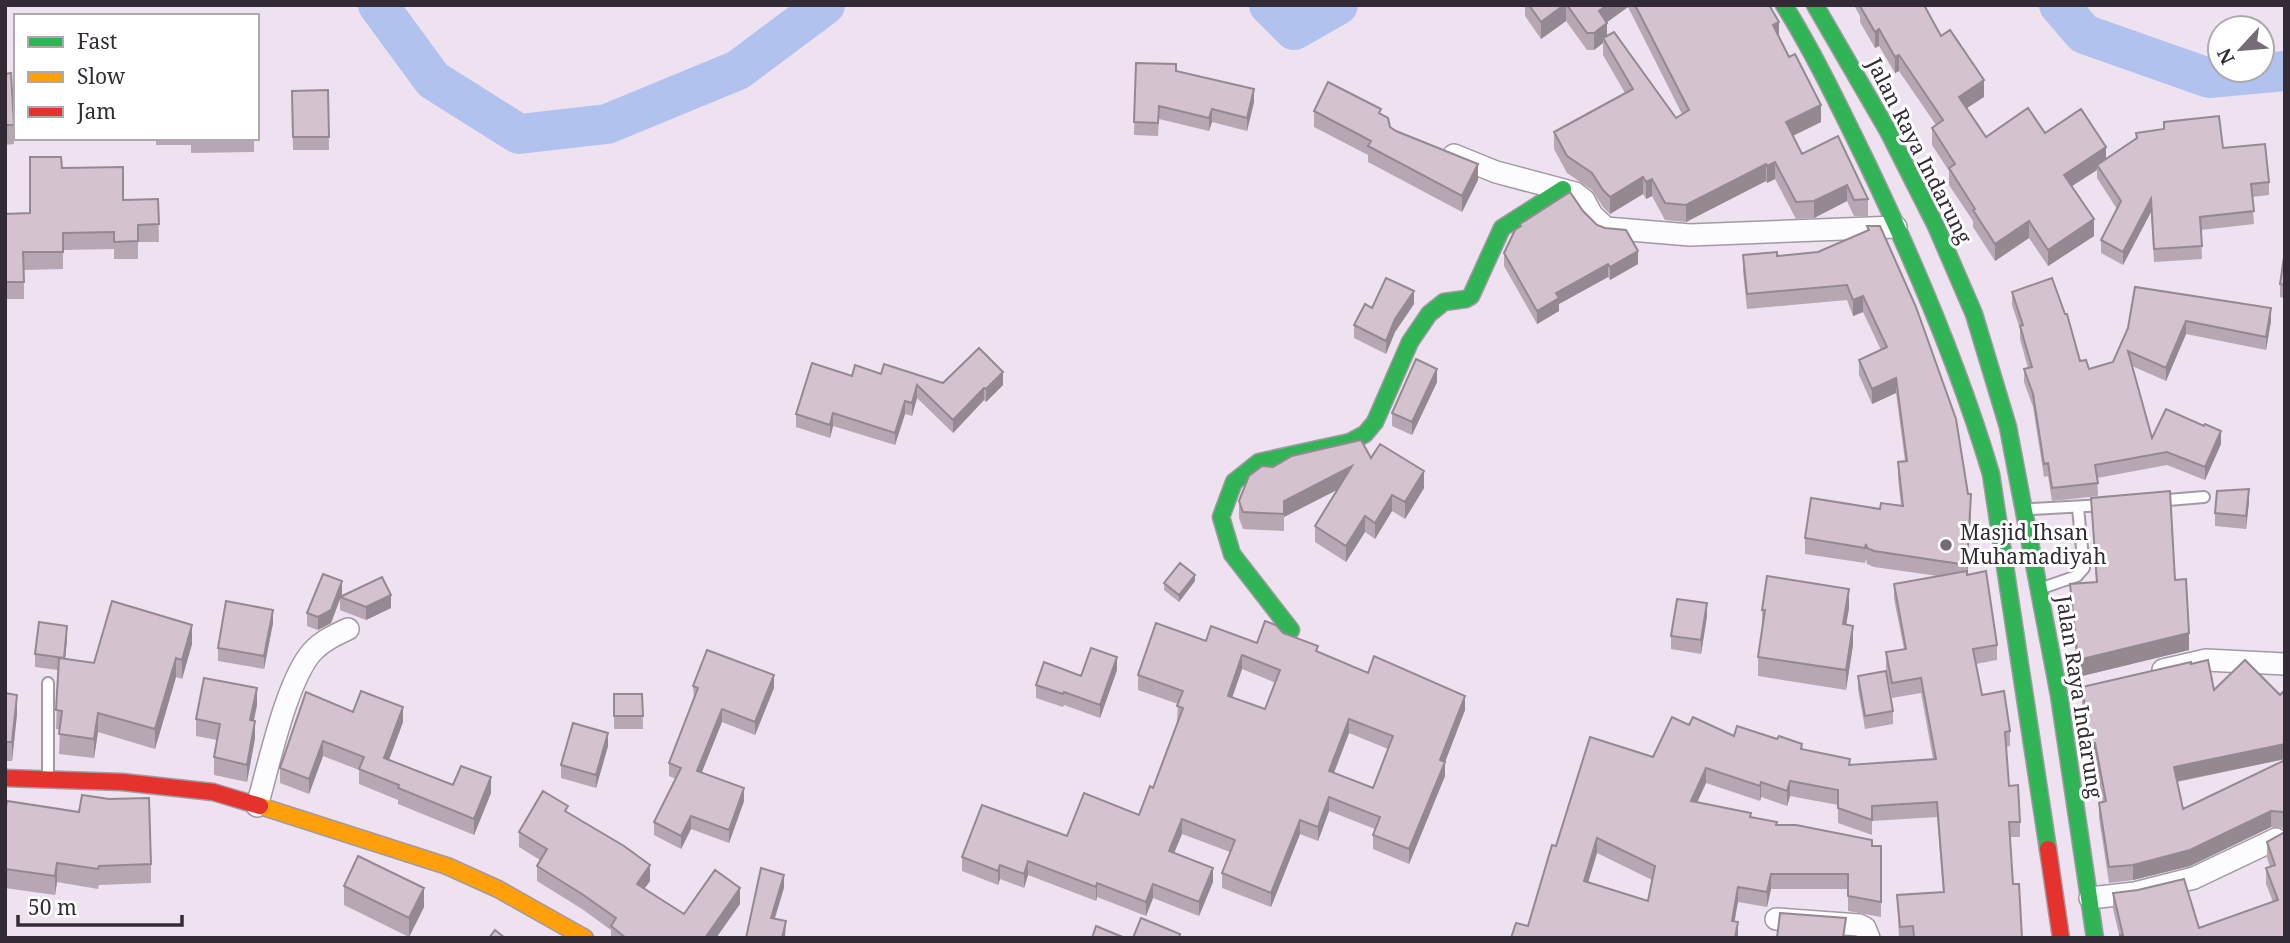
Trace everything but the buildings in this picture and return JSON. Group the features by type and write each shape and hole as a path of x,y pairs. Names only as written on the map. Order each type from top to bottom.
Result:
{"main road":[{"path":"1784,5 1814,53 1898,227 1936,314 1974,417 1991,474 2061,938"},
{"name":"Jalan Raya Indarung","path":"1815,5 1888,131 1936,226 1974,314 2008,427 2039,588 2065,693 2095,938"},
{"path":"1291,630 1232,554 1221,517 1234,482 1259,463 1350,442 1365,434 1375,422 1410,342 1429,314 1444,302 1471,296 1502,228 1563,189"},
{"path":"5,778 122,782 213,792 447,866 498,890 585,938"}],"street":[{"path":"1436,149 1496,172 1575,193 1606,228 1713,235 1936,226"},
{"path":"257,806 295,676 311,653 326,640 348,629"},
{"path":"2139,676 2206,660 2285,664"},
{"path":"2090,898 2135,893 2194,877 2276,839"},
{"path":"1776,919 1859,925 1865,928 1869,938"}],"lane":[{"path":"2141,502 2204,497"},
{"path":"2024,509 2116,505"},
{"path":"2039,588 2077,576 2084,568 2078,508"},
{"path":"48,683 48,779"}],"waterway":[{"path":"378,5 433,80 519,134 607,124 738,70 825,5"},
{"path":"1269,5 1294,30 1338,5"},
{"path":"2059,5 2084,34 2209,78 2285,71"}],"traffic: fast":[{"path":"1784,5 1827,82 1902,238 1950,354 1991,474 2048,849"},
{"path":"1815,5 1888,131 1936,226 1974,314 2008,427 2059,695 2095,938"},
{"path":"1291,630 1232,554 1221,517 1234,482 1259,462 1350,442 1365,434 1375,422 1410,342 1429,314 1444,302 1471,296 1502,228 1563,189"}],"traffic: slow":[{"path":"260,806 447,866 498,889 585,938"}],"traffic: jam":[{"path":"5,778 122,782 213,792 260,806"},
{"path":"2048,849 2061,938"}],"place":[{"name":"Masjid Ihsan Muhamadiyah","path":"1946,545"}]}
